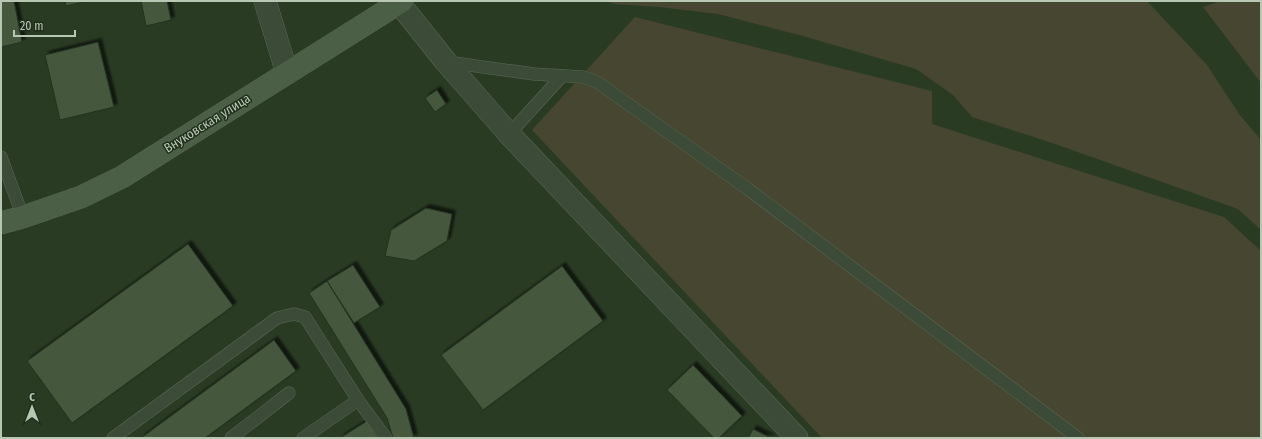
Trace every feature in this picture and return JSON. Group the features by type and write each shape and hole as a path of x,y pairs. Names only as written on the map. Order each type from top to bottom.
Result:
{"main road":[{"name":"Внуковская улица","path":"1,223 81,197 122,177 400,2"}],"street":[{"path":"265,1 287,73"},
{"path":"400,2 446,62 509,134 797,438"}],"lane":[{"path":"446,62 562,76 583,77 597,82 748,189 1078,438"},
{"path":"509,134 562,76"},
{"path":"1,158 23,217"},
{"path":"114,438 277,318 294,314 305,317 358,400 386,438"},
{"path":"230,438 289,393"},
{"path":"302,438 358,400"}],"green space":[{"path":"605,1 1147,1 1207,65 1239,114 1261,140 1261,230 1238,209 1058,145 972,117 953,95 916,69 803,36 718,14 659,7 615,4"},
{"path":"1220,1 1261,1 1261,83 1203,7"},
{"path":"635,17 932,91 932,124 1224,217 1261,251 1261,438 822,438 532,130"}],"building":[{"path":"1,1 14,1 22,42 1,47"},
{"path":"65,1 88,1 66,6"},
{"path":"141,1 167,1 171,20 146,26"},
{"path":"98,42 114,107 60,120 45,55"},
{"path":"437,90 446,104 435,112 425,98"},
{"path":"426,208 452,214 447,241 414,261 385,256 391,230"},
{"path":"188,244 233,306 72,423 27,361"},
{"path":"353,265 380,307 354,323 327,281"},
{"path":"562,266 603,321 483,410 441,355"},
{"path":"327,281 406,409 414,438 393,438 387,418 309,293"},
{"path":"274,340 296,371 205,438 141,438"},
{"path":"693,365 742,416 719,438 714,438 667,390"},
{"path":"367,421 378,438 340,438"},
{"path":"753,429 771,438 748,438"}]}
